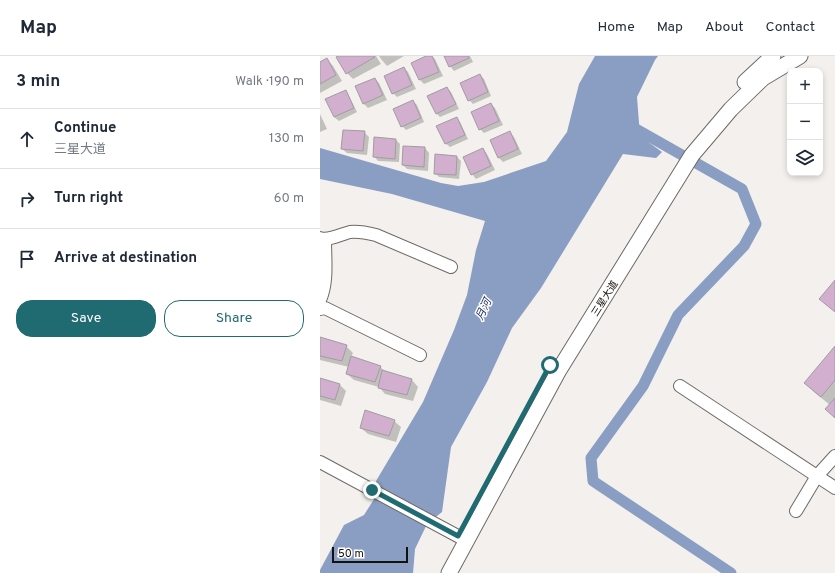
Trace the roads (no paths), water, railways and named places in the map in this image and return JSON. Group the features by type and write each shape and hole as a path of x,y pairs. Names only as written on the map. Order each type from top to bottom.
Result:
{"street":[{"name":"三星大道","path":"438,573 462,539 559,370 686,156 724,102 772,56"},
{"name":"三星大道","path":"686,156 763,78 800,56"},
{"path":"320,300 325,277 322,239 352,232 364,232 376,235 451,267"},
{"path":"320,308 325,308 420,355"},
{"path":"680,386 835,488"},
{"path":"796,511 817,476 835,456"},
{"path":"320,462 462,539"},
{"name":"三星大道","path":"450,573 462,539"}],"water":[{"name":"月河","path":"595,56 658,56 637,97 640,136 662,152 656,158 623,154 541,288 512,328 487,382 451,447 442,512 427,524 415,549 413,573 320,573 320,570 344,525 364,515 378,493 376,481 423,402 454,330 467,295 476,250 485,221 392,194 320,179 320,148 441,183 458,186 484,182 546,161 567,132 579,84"}],"waterway":[{"path":"628,122 636,129 742,189 756,224 744,246 678,315 643,386 591,458 593,481 731,573"}]}
